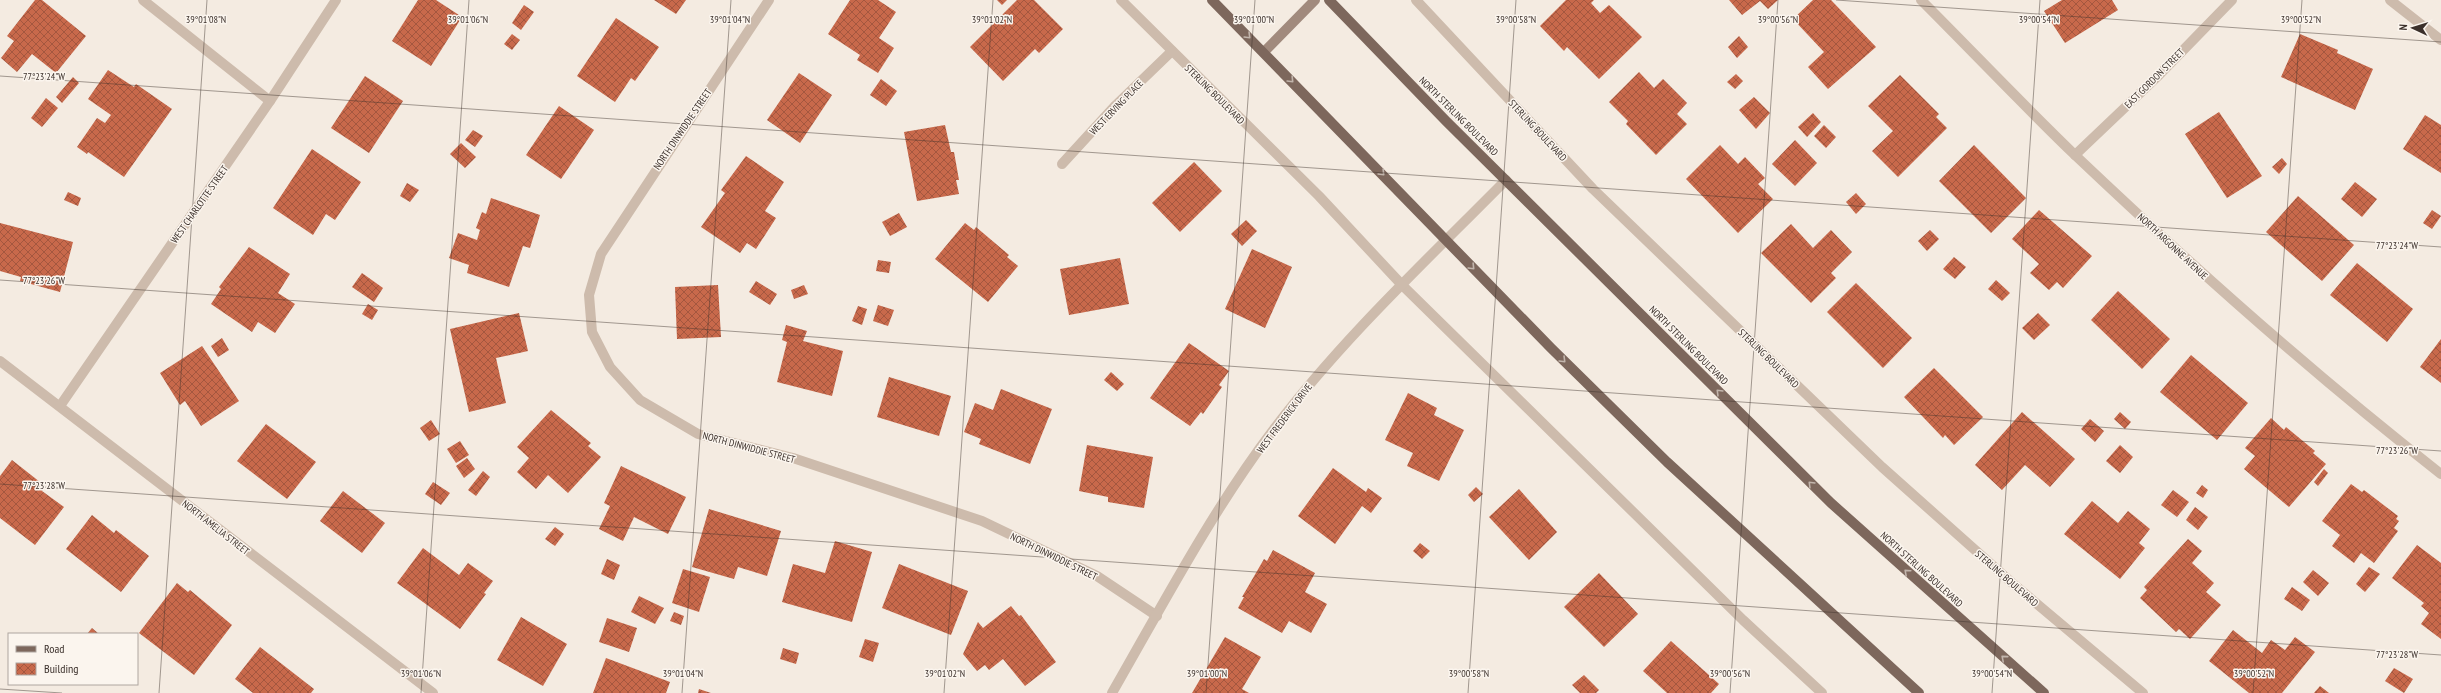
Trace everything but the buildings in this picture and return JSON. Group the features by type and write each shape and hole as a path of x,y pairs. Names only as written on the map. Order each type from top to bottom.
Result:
{"main road":[{"path":"1212,0 1446,240 1667,462 1919,693"},
{"name":"NORTH STERLING BOULEVARD","path":"1329,0 1506,180 1831,503 2044,693"}],"street":[{"path":"143,0 270,101"},
{"name":"WEST CHARLOTTE STREET","path":"60,406 270,101 336,0"},
{"name":"NORTH DINWIDDIE STREET","path":"768,0 601,254 589,295 592,332 610,367 640,400 698,434 808,463 982,521 1097,576 1157,616"},
{"name":"STERLING BOULEVARD","path":"1121,0 1319,196 1402,285 1743,620 1822,693"},
{"path":"1264,52 1315,0"},
{"name":"STERLING BOULEVARD","path":"1416,0 1593,189 1882,467 2011,582 2143,693"},
{"name":"NORTH ARGONNE AVENUE","path":"1921,0 2075,155 2250,317 2351,404 2441,474"},
{"name":"EAST GORDON STREET","path":"2075,155 2157,77 2232,0"},
{"path":"2390,0 2441,40"},
{"name":"WEST ERVING PLACE","path":"1062,164 1116,105 1172,51"},
{"name":"WEST FREDERICK DRIVE","path":"1112,693 1195,550 1273,430 1319,372 1362,324 1506,180"},
{"name":"NORTH AMELIA STREET","path":"0,360 433,693"}]}
